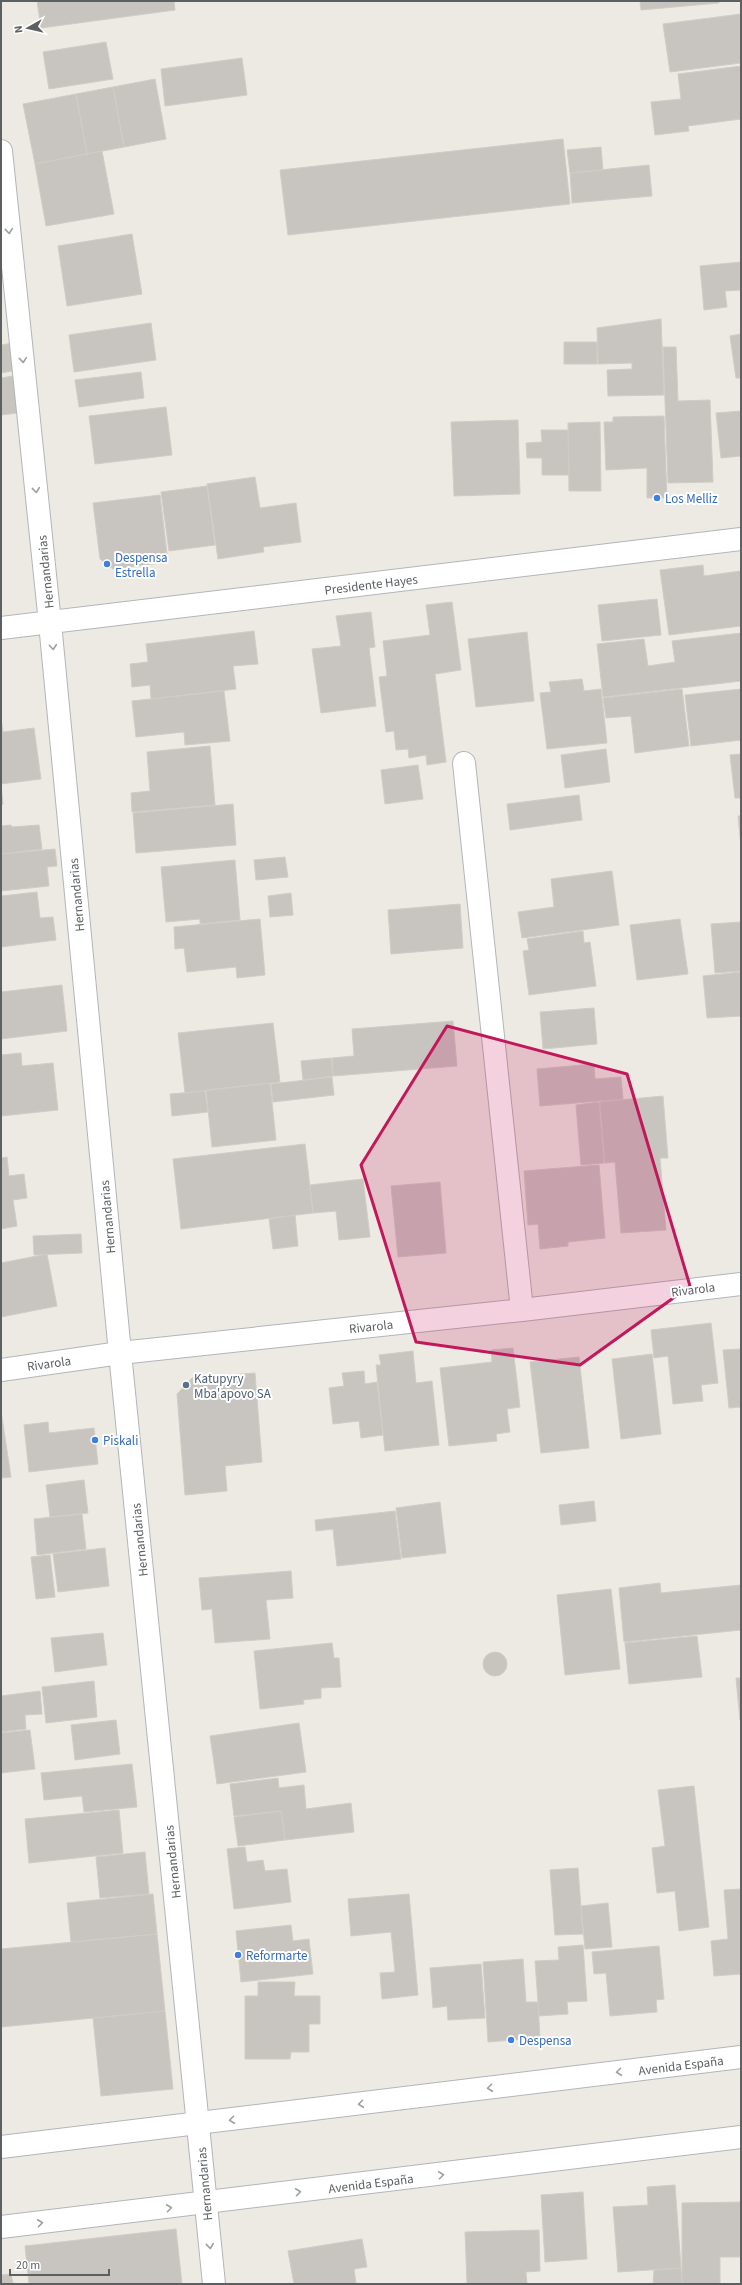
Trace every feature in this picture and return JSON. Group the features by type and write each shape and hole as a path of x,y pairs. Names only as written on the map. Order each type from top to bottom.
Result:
{"street":[{"name":"Hernandarias","path":"1,151 50,623 120,1353 214,2284"},
{"name":"Presidente Hayes","path":"1,628 741,539"},
{"path":"464,764 522,1310"},
{"name":"Rivarola","path":"1,1370 120,1353 522,1310 741,1284"},
{"name":"Avenida España","path":"1,2147 741,2057"},
{"name":"Avenida España","path":"1,2227 206,2204 741,2137"}],"highlighted area":[{"path":"447,1026 627,1074 690,1286 580,1365 416,1342 361,1165"}],"building":[{"path":"37,1 174,1 175,10 41,28"},
{"path":"640,1 719,1 719,3 641,10"},
{"path":"741,14 741,63 670,72 663,24"},
{"path":"106,42 113,79 49,89 43,52"},
{"path":"242,58 247,95 165,106 161,69"},
{"path":"741,66 741,119 688,126 689,131 655,135 651,102 681,99 678,74"},
{"path":"155,79 166,139 124,147 113,87"},
{"path":"113,87 124,147 87,154 76,94"},
{"path":"76,94 87,154 35,164 23,104"},
{"path":"563,139 570,204 288,235 280,170"},
{"path":"601,147 603,170 570,173 567,150"},
{"path":"102,151 114,214 46,226 35,164"},
{"path":"649,165 652,196 572,203 570,173"},
{"path":"132,234 142,294 67,306 58,246"},
{"path":"741,262 741,290 725,291 727,307 704,310 700,266"},
{"path":"661,319 664,395 608,396 607,370 632,369 632,363 598,364 597,328"},
{"path":"151,323 156,360 74,372 69,335"},
{"path":"741,334 741,378 736,378 730,336"},
{"path":"564,342 597,342 597,364 564,364"},
{"path":"13,343 18,370 1,373 1,345"},
{"path":"663,347 676,347 678,401 710,400 713,482 668,483"},
{"path":"141,372 144,398 79,407 75,380"},
{"path":"13,376 18,413 1,415 1,378"},
{"path":"166,407 172,455 95,464 89,416"},
{"path":"741,411 741,456 721,458 716,413"},
{"path":"664,416 667,498 647,498 647,468 606,470 604,422 613,422 613,417"},
{"path":"518,420 520,494 454,496 451,422"},
{"path":"600,422 601,491 569,491 568,423"},
{"path":"541,430 568,430 569,475 542,475 542,458 527,458 526,443 542,442"},
{"path":"255,477 260,508 296,503 301,542 263,547 264,552 218,559 207,484"},
{"path":"207,486 215,545 169,551 161,492"},
{"path":"160,495 168,562 113,569 100,559 93,503"},
{"path":"703,565 704,576 741,571 741,626 669,635 660,570"},
{"path":"657,599 661,635 602,641 598,605"},
{"path":"452,602 461,670 435,674 446,762 427,765 426,755 409,758 408,749 396,750 394,731 386,732 379,677 387,676 383,641 430,635 426,605"},
{"path":"371,612 375,647 369,648 376,706 321,713 312,649 341,646 336,616"},
{"path":"254,631 258,664 233,666 236,689 151,699 150,685 132,687 130,664 148,662 146,644"},
{"path":"527,632 534,701 476,707 468,639"},
{"path":"741,633 741,681 603,697 597,644 644,639 648,666 675,662 672,641"},
{"path":"582,679 584,691 601,689 607,743 547,749 540,693 551,692 549,682"},
{"path":"682,689 689,746 635,753 631,716 606,718 603,698"},
{"path":"741,689 741,740 691,746 685,695"},
{"path":"224,691 230,741 185,745 184,732 136,737 132,701"},
{"path":"1,719 3,732 34,728 41,779 1,784"},
{"path":"210,746 215,805 132,812 131,793 150,791 147,752"},
{"path":"606,749 610,782 565,788 561,755"},
{"path":"741,754 741,798 735,798 730,755"},
{"path":"418,765 423,799 385,804 381,770"},
{"path":"1,786 3,804 1,805"},
{"path":"579,795 582,820 510,830 507,804"},
{"path":"233,804 236,845 136,853 133,813"},
{"path":"738,816 741,816 741,846"},
{"path":"11,825 12,827 39,825 42,849 1,854 1,826"},
{"path":"55,849 57,866 47,867 49,886 1,891 1,854"},
{"path":"285,857 288,877 256,880 254,860"},
{"path":"235,860 240,920 200,924 200,919 166,922 161,867"},
{"path":"612,871 619,925 522,938 518,912 554,907 551,879"},
{"path":"37,892 40,918 53,917 56,940 1,947 1,896"},
{"path":"291,893 293,915 270,917 268,896"},
{"path":"460,904 463,948 391,954 388,910"},
{"path":"260,919 265,975 237,978 236,967 187,972 184,948 175,949 174,927"},
{"path":"680,919 688,974 637,980 630,925"},
{"path":"741,922 741,971 715,973 711,924"},
{"path":"583,931 584,943 590,942 596,986 529,995 523,951 529,950 527,939"},
{"path":"741,972 741,1016 707,1018 703,976"},
{"path":"62,985 67,1031 1,1039 1,992"},
{"path":"594,1008 597,1044 543,1049 540,1012"},
{"path":"453,1021 457,1066 333,1076 332,1058 354,1056 352,1029"},
{"path":"273,1023 280,1082 185,1093 178,1033"},
{"path":"21,1053 22,1066 53,1063 58,1110 1,1116 1,1055"},
{"path":"331,1058 333,1076 303,1080 301,1061"},
{"path":"594,1064 595,1079 621,1077 623,1099 540,1106 537,1069"},
{"path":"332,1077 334,1095 273,1102 271,1084"},
{"path":"270,1083 276,1140 212,1147 206,1090"},
{"path":"205,1091 208,1112 172,1116 170,1094"},
{"path":"663,1096 668,1158 660,1158 666,1230 621,1233 615,1162 605,1163 600,1102"},
{"path":"599,1102 604,1163 581,1165 576,1105"},
{"path":"305,1144 313,1213 181,1229 173,1159"},
{"path":"7,1157 9,1176 24,1174 27,1198 13,1200 17,1226 1,1229 1,1158"},
{"path":"599,1165 605,1238 568,1242 568,1246 540,1249 538,1224 528,1225 524,1171"},
{"path":"363,1179 370,1237 339,1240 336,1211 313,1213 310,1185"},
{"path":"440,1182 446,1253 398,1257 391,1186"},
{"path":"295,1215 298,1246 273,1249 269,1219"},
{"path":"81,1234 82,1253 34,1255 33,1236"},
{"path":"47,1254 57,1306 1,1317 1,1263"},
{"path":"711,1323 718,1383 701,1385 703,1401 673,1404 668,1356 654,1358 651,1330"},
{"path":"513,1348 520,1407 507,1409 510,1432 496,1434 497,1441 449,1446 440,1368 492,1362 491,1350"},
{"path":"741,1349 741,1407 729,1408 723,1350"},
{"path":"413,1351 416,1383 432,1381 439,1445 385,1451 376,1365 381,1365 379,1355"},
{"path":"652,1354 661,1434 621,1439 612,1359"},
{"path":"579,1357 589,1448 541,1453 530,1362"},
{"path":"364,1371 365,1384 377,1382 383,1435 361,1438 359,1421 333,1424 329,1388 344,1386 342,1373"},
{"path":"255,1373 262,1462 225,1466 227,1491 185,1495 177,1394 192,1378"},
{"path":"1,1411 11,1477 1,1478"},
{"path":"48,1422 49,1433 94,1428 98,1464 29,1472 24,1425"},
{"path":"84,1480 88,1513 50,1517 46,1485"},
{"path":"594,1501 596,1521 561,1525 559,1505"},
{"path":"440,1502 446,1553 402,1558 396,1508"},
{"path":"395,1511 401,1559 337,1566 333,1529 316,1531 315,1520"},
{"path":"82,1514 86,1549 37,1555 34,1519"},
{"path":"105,1548 109,1586 58,1592 53,1554"},
{"path":"50,1555 55,1597 36,1599 31,1557"},
{"path":"291,1571 293,1598 266,1600 270,1639 215,1643 212,1609 202,1610 199,1578"},
{"path":"660,1583 661,1593 741,1585 741,1630 624,1642 619,1588"},
{"path":"611,1589 620,1669 565,1675 557,1595"},
{"path":"103,1633 107,1665 55,1672 51,1638"},
{"path":"697,1636 702,1677 629,1684 625,1643"},
{"path":"332,1643 334,1658 339,1658 341,1687 321,1688 321,1698 303,1700 304,1704 260,1709 254,1651"},
{"path":"495,1652 504,1655 507,1664 504,1673 495,1676 486,1673 483,1664 486,1655"},
{"path":"736,1678 741,1678 740,1720"},
{"path":"94,1681 97,1717 46,1723 42,1687"},
{"path":"40,1691 42,1714 25,1715 26,1729 1,1732 1,1696"},
{"path":"116,1720 120,1754 75,1760 71,1725"},
{"path":"299,1723 306,1772 217,1784 210,1736"},
{"path":"30,1730 35,1769 1,1773 1,1733"},
{"path":"132,1764 137,1807 84,1812 82,1796 44,1800 41,1773"},
{"path":"278,1778 279,1788 304,1785 306,1809 351,1803 354,1832 285,1840 281,1811 234,1816 230,1784"},
{"path":"694,1786 709,1927 679,1931 675,1891 657,1893 652,1848 665,1846 658,1790"},
{"path":"119,1810 123,1853 29,1863 25,1819"},
{"path":"281,1811 285,1840 238,1846 234,1817"},
{"path":"245,1847 247,1862 263,1860 265,1871 287,1869 291,1902 234,1909 227,1849"},
{"path":"145,1852 149,1894 100,1898 96,1857"},
{"path":"578,1868 583,1934 555,1935 550,1870"},
{"path":"741,1889 741,1974 714,1976 711,1941 728,1939 724,1890"},
{"path":"153,1894 157,1934 71,1942 67,1903"},
{"path":"409,1894 418,1995 382,1999 380,1973 395,1972 391,1932 351,1936 348,1899"},
{"path":"608,1903 612,1947 585,1949 581,1906"},
{"path":"291,1925 293,1941 309,1939 313,1974 241,1982 236,1931"},
{"path":"157,1934 165,2011 1,2027 1,1949"},
{"path":"583,1945 587,2001 567,2002 568,2014 539,2016 535,1961 559,1960 558,1947"},
{"path":"659,1946 664,1999 656,2000 657,2012 610,2016 606,1973 594,1974 592,1952"},
{"path":"523,1959 526,2002 538,2002 540,2038 488,2042 483,1962"},
{"path":"481,1964 485,2018 448,2020 447,2006 433,2008 430,1968"},
{"path":"258,1982 295,1982 294,1996 320,1996 320,2024 309,2024 309,2052 291,2052 290,2059 245,2059 245,1996 258,1996"},
{"path":"165,2011 173,2089 101,2096 93,2018"},
{"path":"675,2185 681,2268 618,2272 613,2207 648,2205 647,2187"},
{"path":"583,2192 587,2259 545,2262 541,2195"},
{"path":"741,2202 741,2257 720,2257 720,2284 682,2284 682,2203"},
{"path":"176,2229 182,2284 29,2284 25,2246"},
{"path":"539,2230 540,2271 526,2272 527,2284 467,2284 465,2232"},
{"path":"362,2239 367,2267 354,2269 356,2284 294,2284 288,2251"},
{"path":"681,2268 682,2284 653,2284 654,2270"},
{"path":"11,2274 13,2284 1,2284 1,2275"}],"place":[{"name":"Los Melliz","path":"657,498"},
{"name":"Despensa Estrella","path":"107,564"},
{"name":"Katupyry Mba'apovo SA","path":"186,1385"},
{"name":"Piskali","path":"95,1440"},
{"name":"Reformarte","path":"238,1955"},
{"name":"Despensa","path":"511,2040"}]}
